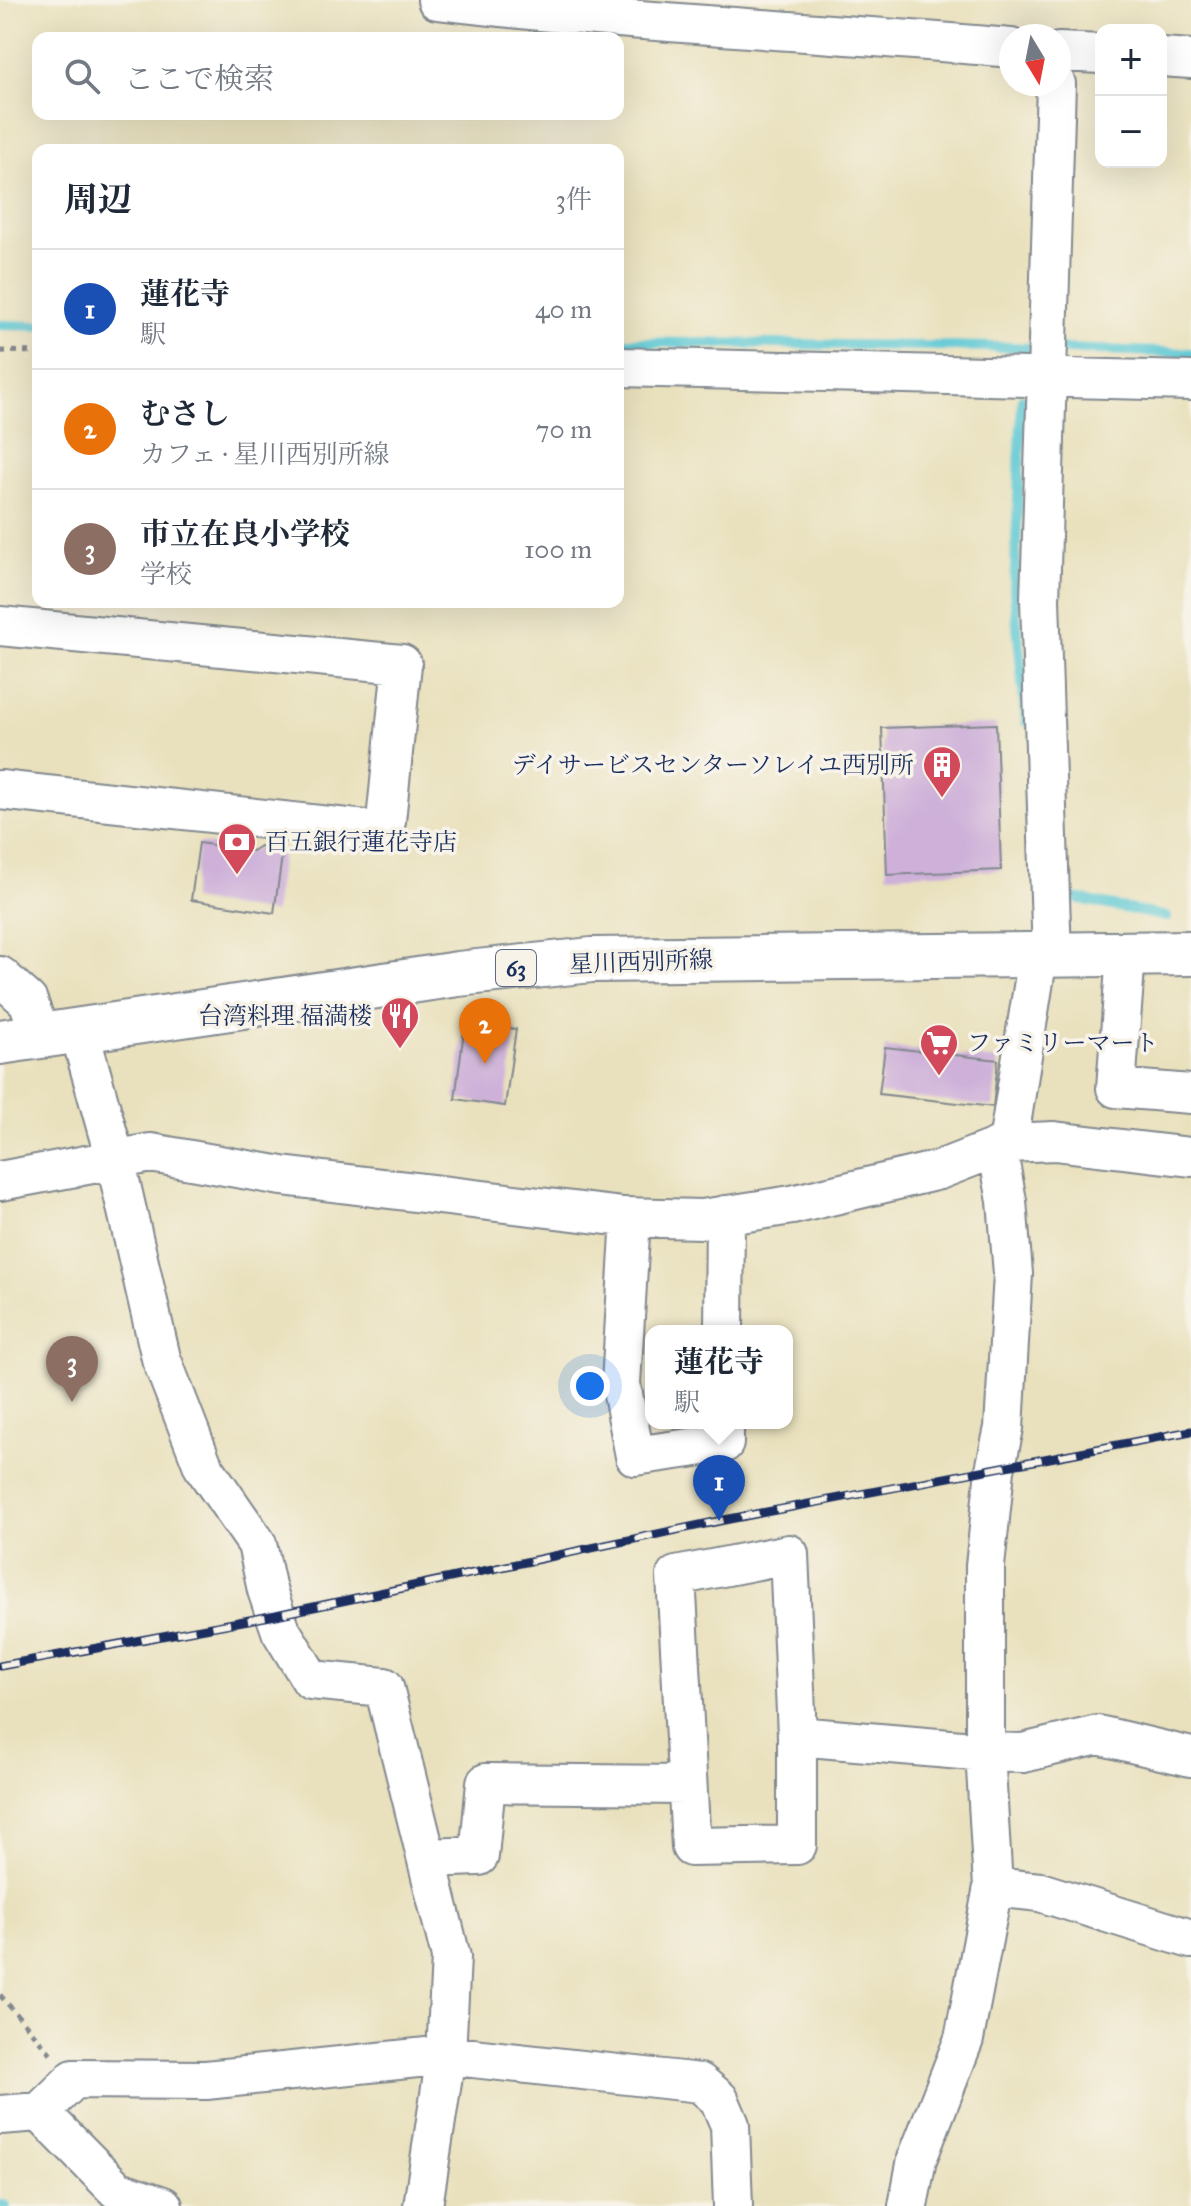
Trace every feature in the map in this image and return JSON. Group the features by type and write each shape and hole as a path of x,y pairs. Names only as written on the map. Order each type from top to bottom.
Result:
{"main road":[{"name":"星川西別所線","path":"40,1036 458,974 592,960 1191,953"}],"street":[{"path":"437,0 683,25 999,47"},
{"path":"1071,53 1095,54"},
{"path":"1167,57 1191,59"},
{"path":"908,2206 917,2159 964,2039 993,1887 985,1752 985,1566 995,1470 1004,1428 1013,1274 1003,1145 1045,956 1040,600 1056,96"},
{"path":"624,367 1048,375 1191,381"},
{"path":"0,626 402,664 386,821 375,831 0,790"},
{"path":"1126,954 1116,1088 1191,1094"},
{"path":"0,976 28,1001 40,1036 115,1159 161,1358 203,1466 257,1544 267,1590 281,1631 311,1680 384,1687 451,1957 446,2055 423,2206"},
{"path":"0,1181 151,1153 282,1176 631,1218 702,1219 792,1205 939,1170 1003,1145 1054,1141 1191,1157"},
{"path":"724,1325 725,1215"},
{"path":"631,1218 621,1384 635,1456 724,1443 724,1429"},
{"path":"789,1554 797,1736 797,1845 691,1847 676,1576 789,1554"},
{"path":"797,1736 1023,1753 1098,1735 1191,1757"},
{"path":"427,1858 479,1856 486,1783 687,1785"},
{"path":"993,1887 1040,1892 1191,1939"},
{"path":"0,2115 40,2112 74,2079 206,2080 446,2055 700,2083 719,2099 730,2125 733,2206"},
{"path":"40,2112 116,2198 163,2206"}],"path":[{"path":"0,351 32,352"},
{"path":"0,1995 74,2079"}],"building":[{"name":"デイサービスセンターソレイユ西別所","path":"996,724 1001,870 887,875 882,728"},
{"name":"百五銀行蓮花寺店","path":"199,843 252,851 260,846 283,849 274,913 191,900"},
{"path":"465,1023 516,1029 505,1106 455,1099"},
{"name":"ファミリーマート","path":"885,1047 998,1060 993,1107 879,1094"}],"waterway":[{"path":"0,325 32,326"},
{"path":"624,342 1005,347 1191,353"},
{"path":"1022,399 1014,592 1026,722"},
{"path":"1074,898 1167,917"},
{"path":"0,2204 6,2206"}],"railway":[{"path":"0,1666 276,1615 719,1521 1191,1431"}],"place":[{"name":"デイサービスセンターソレイユ西別所","path":"942,799"},
{"name":"百五銀行蓮花寺店","path":"237,876"},
{"name":"台湾料理 福満楼","path":"400,1050"},
{"name":"むさし","path":"485,1064"},
{"name":"ファミリーマート","path":"939,1077"},
{"name":"市立在良小学校","path":"72,1402"},
{"name":"蓮花寺","path":"719,1521"}]}
